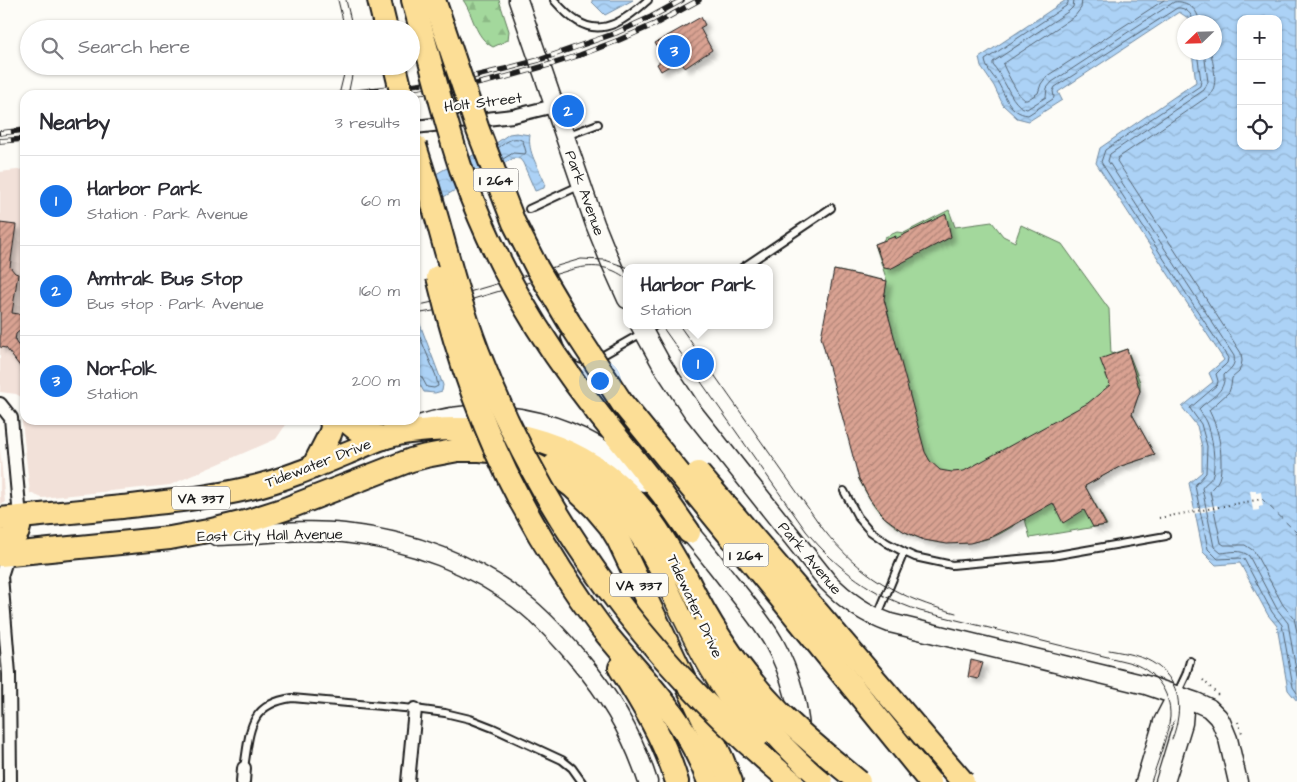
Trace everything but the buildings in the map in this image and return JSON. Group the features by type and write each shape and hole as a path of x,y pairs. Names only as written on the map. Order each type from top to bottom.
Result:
{"highway":[{"path":"379,0 384,20"},
{"path":"413,0 433,32 456,153 468,189 506,274 533,322 565,370 663,495 689,532"},
{"name":"I 264","path":"434,0 433,32 478,130 514,223 567,330 622,403 930,782"},
{"path":"397,75 401,90"},
{"path":"420,163 456,287 479,354 515,436 548,499 596,573 623,610 663,658 724,722 792,782"},
{"path":"420,189 426,226 456,344 492,445 521,502 554,559 653,722 669,757 677,782"},
{"path":"567,330 963,782"},
{"path":"313,467 330,434 332,425"},
{"path":"351,425 356,429 388,437"},
{"name":"Tidewater Drive","path":"10,518 213,496 253,487 313,467 388,437 441,430 477,429 528,437 561,448 593,466 622,488 647,516 667,546 679,582"},
{"name":"Tidewater Drive","path":"3,550 170,538 208,531 267,516 397,465 426,456 458,450 508,453"},
{"name":"VA 337","path":"508,453 550,473 573,487 610,526 618,539 722,759 731,782"},
{"path":"3,550 19,530 10,518"},
{"name":"VA 337","path":"679,582 697,598 714,629 747,676 790,723 859,782"},
{"path":"577,594 668,707 696,752 709,782"}],"main road":[{"name":"Park Avenue","path":"518,0 604,246 623,290"},
{"name":"Park Avenue","path":"646,329 662,365 692,412 824,577 834,589 851,603 890,623 1146,685 1181,696 1209,708 1218,717 1228,739 1238,782"},
{"path":"420,424 453,416 481,414 528,419 553,426 588,441 630,469 689,532 756,616 773,642 785,666 794,693 799,718 801,750 799,782"},
{"path":"388,437 418,425"},
{"name":"Tidewater Drive","path":"508,453 529,456 560,466 602,493 620,510 636,529 649,550 679,582 718,657 750,706 776,737 823,782"},
{"name":"East City Hall Avenue","path":"170,538 304,532 343,533 404,544 440,556 481,575 527,606 558,635 586,667 621,720 648,782"},
{"name":"Tidewater Drive","path":"679,582 703,658 711,673 751,729 772,752 806,782"},
{"path":"1145,782 1163,722 1181,696"},
{"path":"1165,782 1183,723 1181,696"}],"street":[{"name":"Holt Street","path":"420,126 513,116 554,106"},
{"path":"0,404 11,418 10,518"},
{"path":"3,550 2,576 10,782"},
{"path":"408,782 415,709"},
{"path":"243,782 244,768"}],"lane":[{"path":"554,0 577,22 589,28 599,29 626,18 648,0"},
{"path":"565,136 598,124"},
{"path":"529,208 582,185"},
{"path":"748,264 831,208"},
{"path":"567,330 569,350 578,360 586,361 598,358 644,329"},
{"path":"844,491 858,517 870,531 887,543 915,557 952,565 1052,556 1166,536"},
{"path":"877,618 904,552"},
{"path":"1181,696 1190,661"},
{"path":"244,768 250,729 254,719 271,703 281,699 292,698 453,714 493,728 562,760 572,768 582,782"}],"path":[{"path":"1159,518 1262,499"}],"shaded area":[{"path":"20,170 20,396 0,392 0,172"},
{"path":"22,425 286,425 276,439 170,485 42,498 30,493"},
{"path":"0,448 5,503 0,504"}],"green space":[{"path":"463,0 499,0 509,31 508,40 493,47 487,43 478,32"},
{"path":"949,210 955,227 992,222 1003,236 1015,242 1021,225 1062,244 1109,309 1111,354 1127,349 1140,382 1140,391 1132,414 1155,455 1121,466 1085,486 1107,525 1030,538 1025,519 990,538 962,543 935,542 921,539 896,527 881,514 867,495 859,479 834,270 887,281 875,244 883,241 885,237 897,232 904,233"}],"water":[{"path":"592,0 633,0 605,15"},
{"path":"1066,0 1297,0 1297,701 1288,690 1277,626 1268,615 1240,563 1216,565 1203,552 1189,483 1202,472 1202,447 1197,426 1182,407 1213,382 1209,373 1224,360 1096,163 1100,148 1196,82 1193,60 1222,60 1222,15 1184,15 1179,12 1058,92 1062,100 1029,121 1017,118 1003,105 994,86 981,67 979,58"},
{"path":"509,134 530,135 530,148 545,183 544,188 535,191 523,163 520,159 514,158 420,211 420,183 492,146"},
{"path":"420,324 443,385 442,391 435,393 424,392 420,385"}],"pier":[{"path":"1256,490 1256,493 1261,492 1263,506 1259,507 1259,510 1253,511 1250,491"},
{"path":"1217,505 1218,509 1193,514 1192,509"}],"ferry route":[{"path":"1262,499 1297,533"}],"tram line":[{"path":"338,0 343,20"},
{"path":"346,0 351,20"},
{"path":"340,90 344,75"},
{"path":"349,90 352,75"},
{"path":"420,305 581,259 605,260 623,266"},
{"path":"420,313 578,268 607,268 623,276"},
{"path":"664,329 806,531 831,558 857,580 903,605 920,611 1128,662 1146,670 1153,676 1159,682 1168,698 1170,717 1165,741 1151,782"},
{"path":"682,329 823,529 851,560 882,583 899,592 956,613"},
{"path":"1109,650 1143,658 1152,662 1166,673 1175,689 1179,706 1172,739"}],"railway":[{"path":"373,90 471,77 539,60 616,33 682,0"},
{"path":"420,92 472,85 580,55 655,24 699,0"},
{"path":"0,133 20,131"},
{"path":"0,141 20,139"}],"place":[{"name":"Norfolk","path":"674,51"},
{"name":"Amtrak Bus Stop","path":"568,111"},
{"name":"Harbor Park","path":"698,364"}]}
